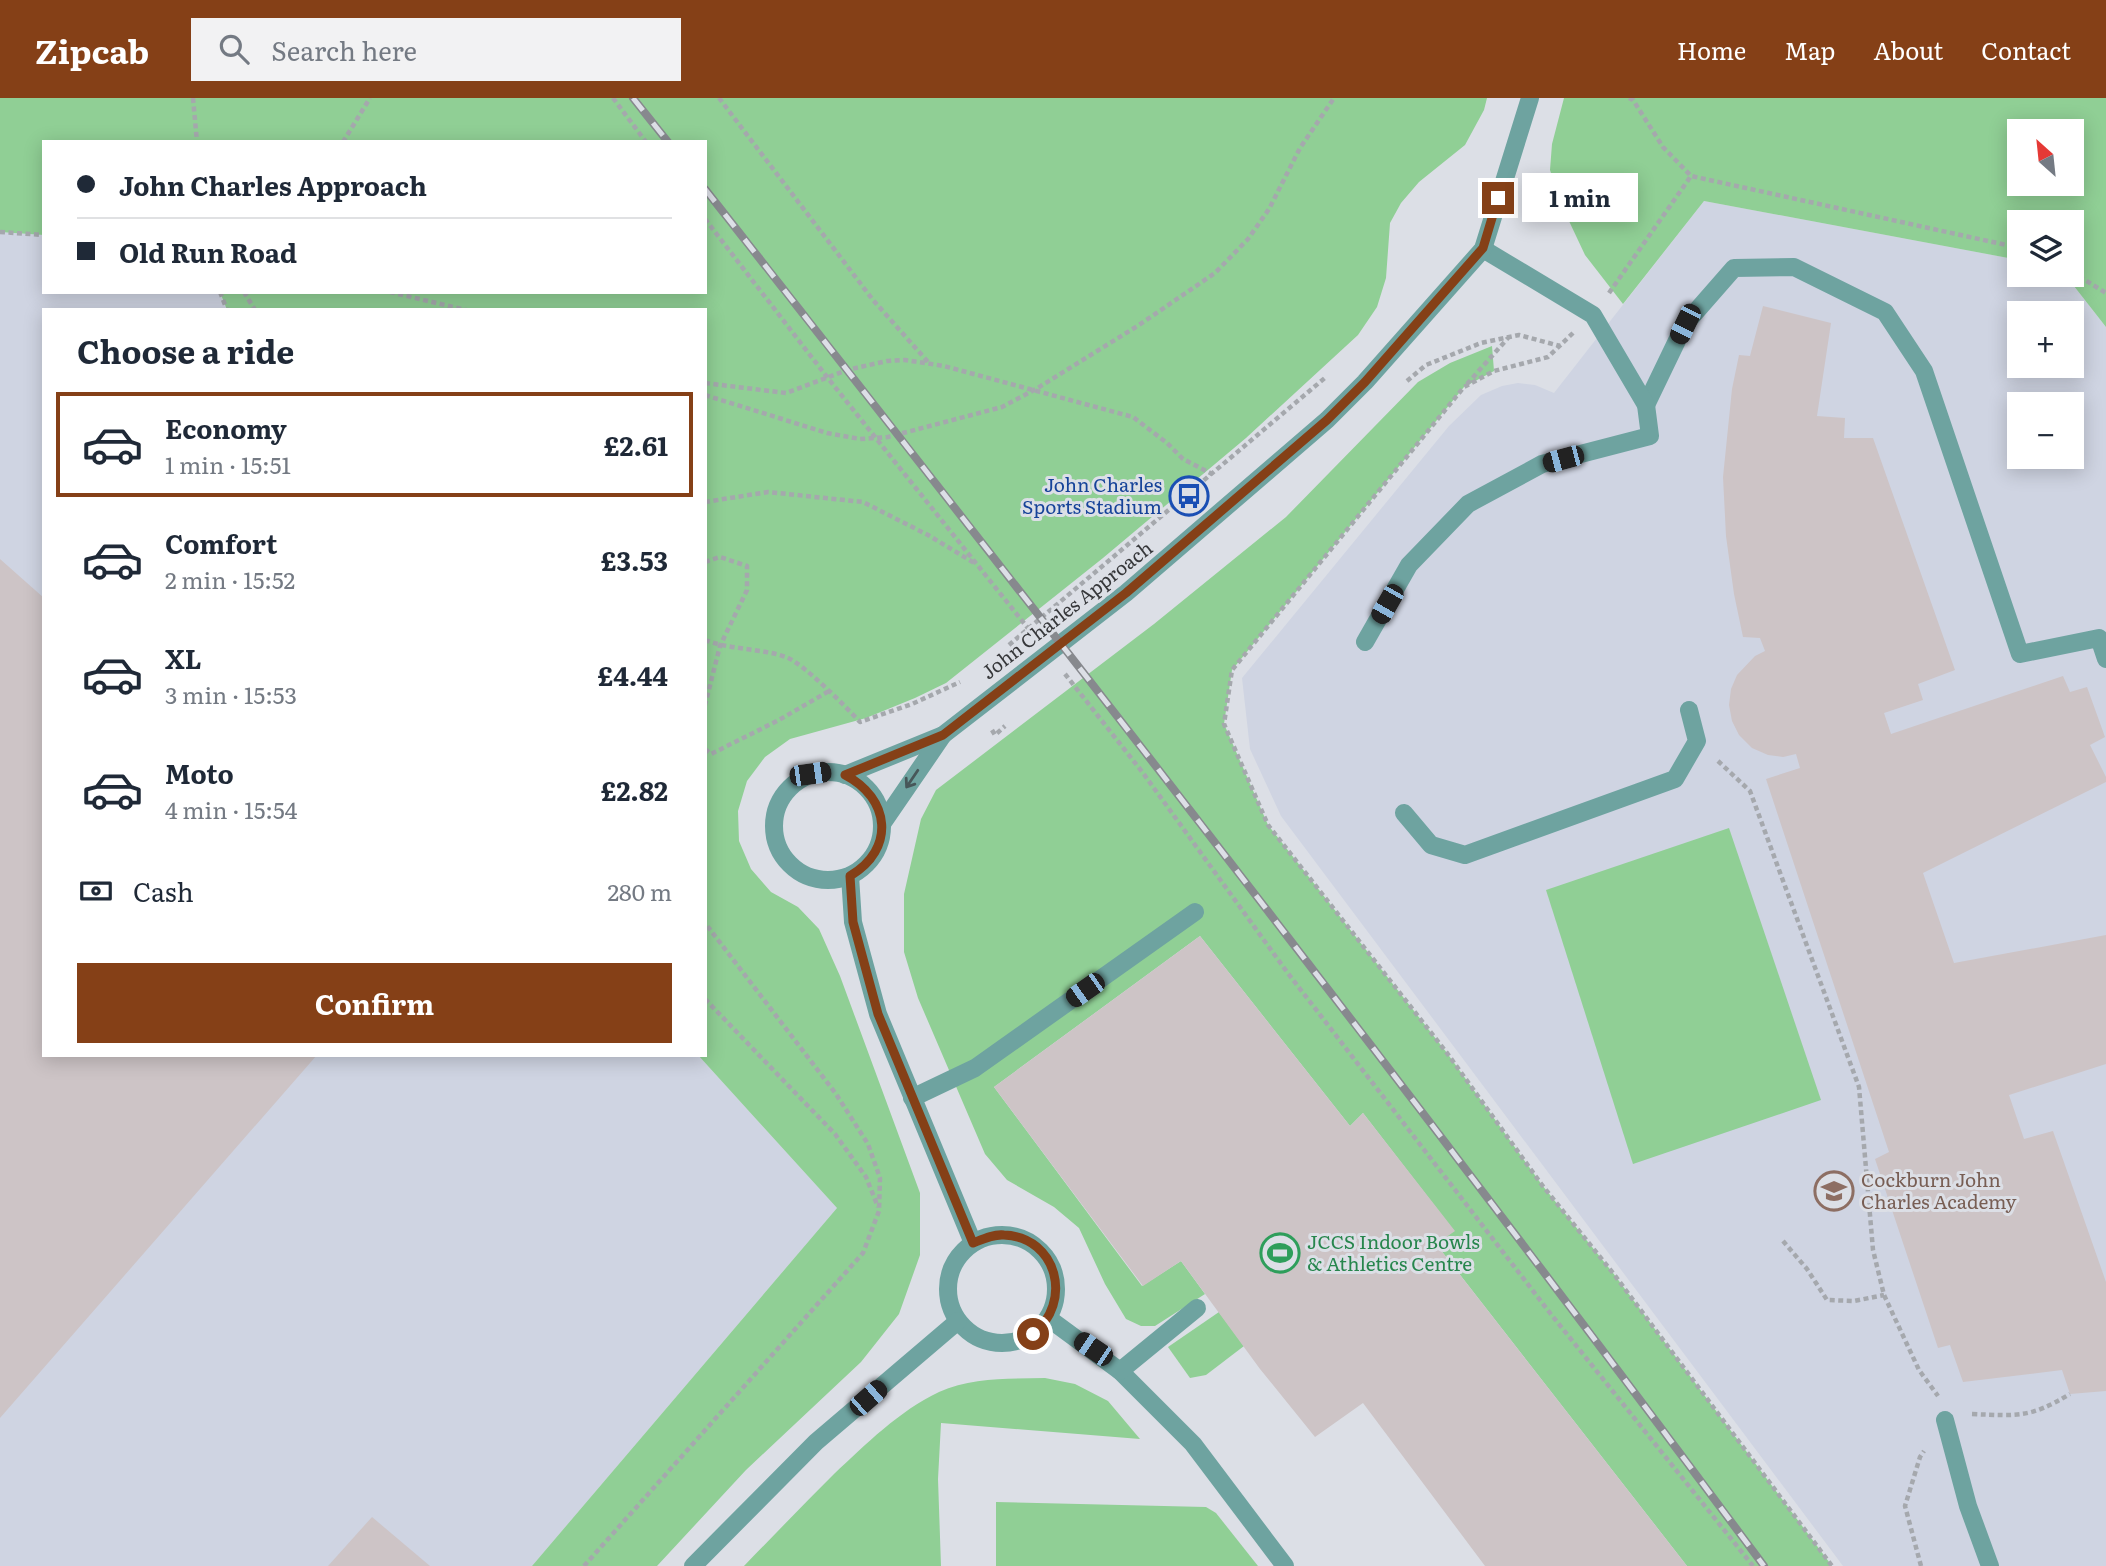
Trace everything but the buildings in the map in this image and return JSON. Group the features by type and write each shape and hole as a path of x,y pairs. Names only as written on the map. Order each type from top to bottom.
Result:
{"street":[{"path":"1365,642 1409,565 1468,504 1542,464 1650,436 1646,405 1593,315 1483,248 1530,98"},
{"name":"John Charles Approach","path":"943,735 882,824 879,846 866,865 850,876 833,880 816,879 800,873 786,862 777,846 773,829 775,812 782,796 795,783 810,774 828,772 845,775 943,735 1126,593 1327,420 1365,382 1483,248"},
{"path":"1646,405 1685,324 1734,268 1794,267 1885,312 1924,371 2020,654 2099,638 2106,659"},
{"path":"1404,813 1431,845 1465,855 1675,779 1697,741 1689,710"},
{"path":"845,775 860,782 872,794 879,808 882,824"},
{"path":"850,876 853,922 878,1014 973,1243"},
{"path":"912,1098 975,1068 1195,912"},
{"path":"989,1236 1019,1237 1034,1245 1046,1257 1057,1287 1053,1308 1041,1328 1024,1339 1003,1343 984,1341 970,1333 958,1321 951,1310 948,1283 956,1260 973,1243 989,1236"},
{"path":"1119,1371 1197,1308"},
{"path":"1048,1318 1119,1371 1193,1444 1285,1566"},
{"path":"693,1566 816,1442 958,1321"},
{"path":"1948,1417 1968,1506 1990,1566"}],"path":[{"path":"193,98 197,140"},
{"path":"344,140 370,98"},
{"path":"613,98 644,140"},
{"path":"719,98 873,300 928,363"},
{"path":"707,396 827,433 860,439 898,435 1002,407 1139,326 1215,273 1248,239 1269,209 1300,148 1334,98"},
{"path":"1629,98 1633,100 1663,147 1691,176 2007,245"},
{"path":"1464,387 1494,371 1548,357 1560,346 1593,315 1691,176"},
{"path":"707,222 827,377 1031,632"},
{"path":"0,232 42,236"},
{"path":"2084,279 2106,293"},
{"path":"398,294 458,308"},
{"path":"1508,337 1232,670 1223,724 1268,825 1447,1053 1542,1185 1613,1273 1832,1566"},
{"path":"707,383 786,393 827,377 887,361 928,363 1036,389 1133,417 1183,459 1212,474"},
{"path":"707,502 768,492 863,502 928,535 979,567"},
{"path":"707,561 720,557 747,566 747,590 720,646 707,697"},
{"path":"1000,652 1106,564"},
{"path":"707,641 720,646 787,657 829,691 860,722 912,704 958,684 969,676"},
{"path":"1057,664 1143,773 1287,972 1541,1302 1753,1566"},
{"path":"707,751 711,754 829,691"},
{"path":"1697,741 1750,791 1859,1087 1873,1250 1884,1295 1919,1370 1948,1417"},
{"path":"584,1566 863,1252 879,1211 880,1178 868,1144 836,1094 707,926"},
{"path":"707,1001 835,1134 866,1177 879,1211"},
{"path":"1783,1241 1807,1269 1828,1300 1854,1301 1884,1295"},
{"path":"1948,1417 2016,1416 2045,1410 2070,1394"},
{"path":"1922,1566 1905,1506 1920,1457 1948,1417"}],"shaded area":[{"name":"Cockburn John Charles Academy","path":"1704,201 2007,258 2007,287 2075,287 2106,327 2106,1566 1843,1566 1281,816 1250,749 1242,678 1449,426 1481,395 1518,383 1535,385 1554,393"},
{"path":"0,232 42,235 42,294 221,294 226,308 42,308 42,1057 700,1057 837,1208 532,1566 0,1566"}],"green space":[{"path":"0,98 1487,98 1484,110 1465,145 1419,182 1401,203 1390,223 1386,278 1377,307 1358,335 1246,438 1103,558 946,683 866,718 790,739 765,757 747,781 738,811 739,841 751,869 771,892 798,907 819,929 840,976 920,1193 920,1255 899,1314 861,1362 746,1470 657,1566 532,1566 837,1208 700,1057 707,1057 707,308 226,308 221,294 707,294 707,140 42,140 42,235 0,232"},
{"path":"1564,98 2106,98 2106,327 2075,287 2084,287 2084,210 2007,210 2007,258 1704,201 1623,304 1585,255 1561,204 1550,170 1552,144"},
{"path":"1492,346 1494,371 1464,387 1232,670 1224,724 1268,825 1447,1053 1542,1185 1613,1273 1832,1566 1687,1566 1436,1244 1454,1231 1363,1113 1350,1126 1200,936 994,1087 1142,1286 1181,1261 1205,1294 1155,1326 1141,1326 1126,1319 1105,1284 1079,1228 1054,1207 1007,1180 985,1154 918,998 904,952 904,894 921,819 936,790 1154,624 1286,517 1418,382 1450,363"},
{"path":"1729,828 1821,1100 1633,1164 1546,890"},
{"path":"1219,1312 1244,1346 1206,1375 1190,1378 1168,1347"},
{"path":"1045,1378 1075,1384 1108,1401 1140,1439 941,1423 938,1479 941,1566 744,1566 858,1451 897,1418 924,1400 965,1384"},
{"path":"996,1502 1206,1507 1216,1513 1258,1566 996,1566"}],"railway":[{"path":"633,98 666,140"},
{"path":"707,192 1239,874 1764,1566"}],"place":[{"name":"John Charles Sports Stadium","path":"1189,496"},
{"name":"Cockburn John Charles Academy","path":"1834,1191"},
{"name":"JCCS Indoor Bowls & Athletics Centre","path":"1280,1253"}],"route":[{"path":"1033,1334 1041,1328 1053,1308 1057,1287 1053,1271 1046,1257 1034,1245 1019,1237 989,1236 973,1243 878,1014 853,922 850,876 866,865 879,846 882,824 879,808 872,794 860,782 845,775 943,735 1126,593 1327,420 1365,382 1483,248 1498,198"}]}
